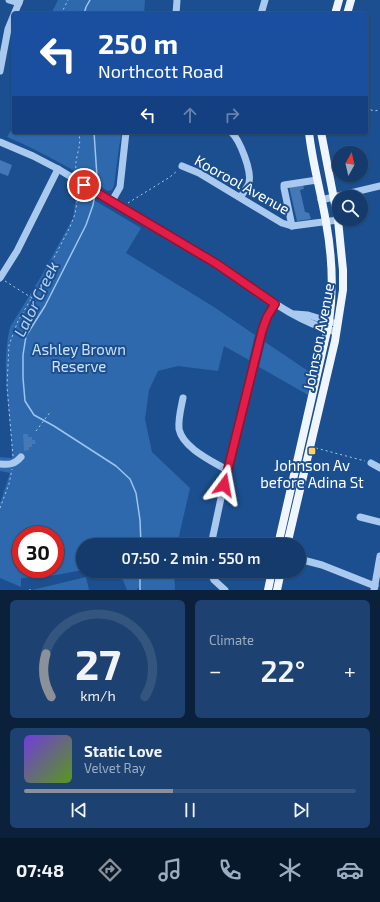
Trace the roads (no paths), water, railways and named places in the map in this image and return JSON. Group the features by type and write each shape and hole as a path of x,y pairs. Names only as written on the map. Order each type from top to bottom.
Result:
{"main road":[{"path":"336,12 339,0"},
{"path":"348,12 351,0"},
{"name":"Johnson Avenue","path":"280,538 328,326 332,277 326,222 311,152 309,134"},
{"name":"Johnson Avenue","path":"321,134 332,192"},
{"name":"Johnson Avenue","path":"289,538 337,328 344,281 339,226"},
{"path":"268,590 271,578"},
{"path":"277,590 280,578"}],"street":[{"path":"9,0 19,1 15,12"},
{"path":"176,12 177,0"},
{"path":"262,12 265,0"},
{"path":"0,69 8,29 12,19"},
{"path":"112,201 120,187 126,134"},
{"path":"233,134 240,143 250,174 249,183 240,197"},
{"path":"0,142 33,156 58,169 226,270 275,304 294,314 308,315 328,326 337,328"},
{"name":"Koorool Avenue","path":"182,166 200,172 282,223 292,226 332,221"},
{"path":"0,278 17,251 58,169"},
{"path":"292,226 284,185 317,180"},
{"path":"364,190 380,186"},
{"path":"321,200 332,198"},
{"path":"212,538 227,470 262,331 267,317 275,304"},
{"path":"183,398 179,422 179,429 182,438 195,450 227,470"},
{"path":"0,464 13,464 21,457"},
{"path":"371,463 380,468"},
{"path":"360,517 380,522"},
{"path":"306,561 322,565 375,588 380,556"},
{"path":"213,578 225,590"}],"waterway":[{"name":"Lalor Creek","path":"85,12 90,0"},
{"name":"Lalor Creek","path":"94,134 97,177 95,188"},
{"name":"Lalor Creek","path":"95,194 86,225 45,306 26,336 23,355 25,401 34,415 54,426 116,466 130,479 136,493 141,538"},
{"name":"Lalor Creek","path":"140,578 140,590"}],"place":[{"name":"Johnson Av before Adina St","path":"312,451"}],"park label":[{"name":"Ashley Brown Reserve","path":"79,358"}]}
